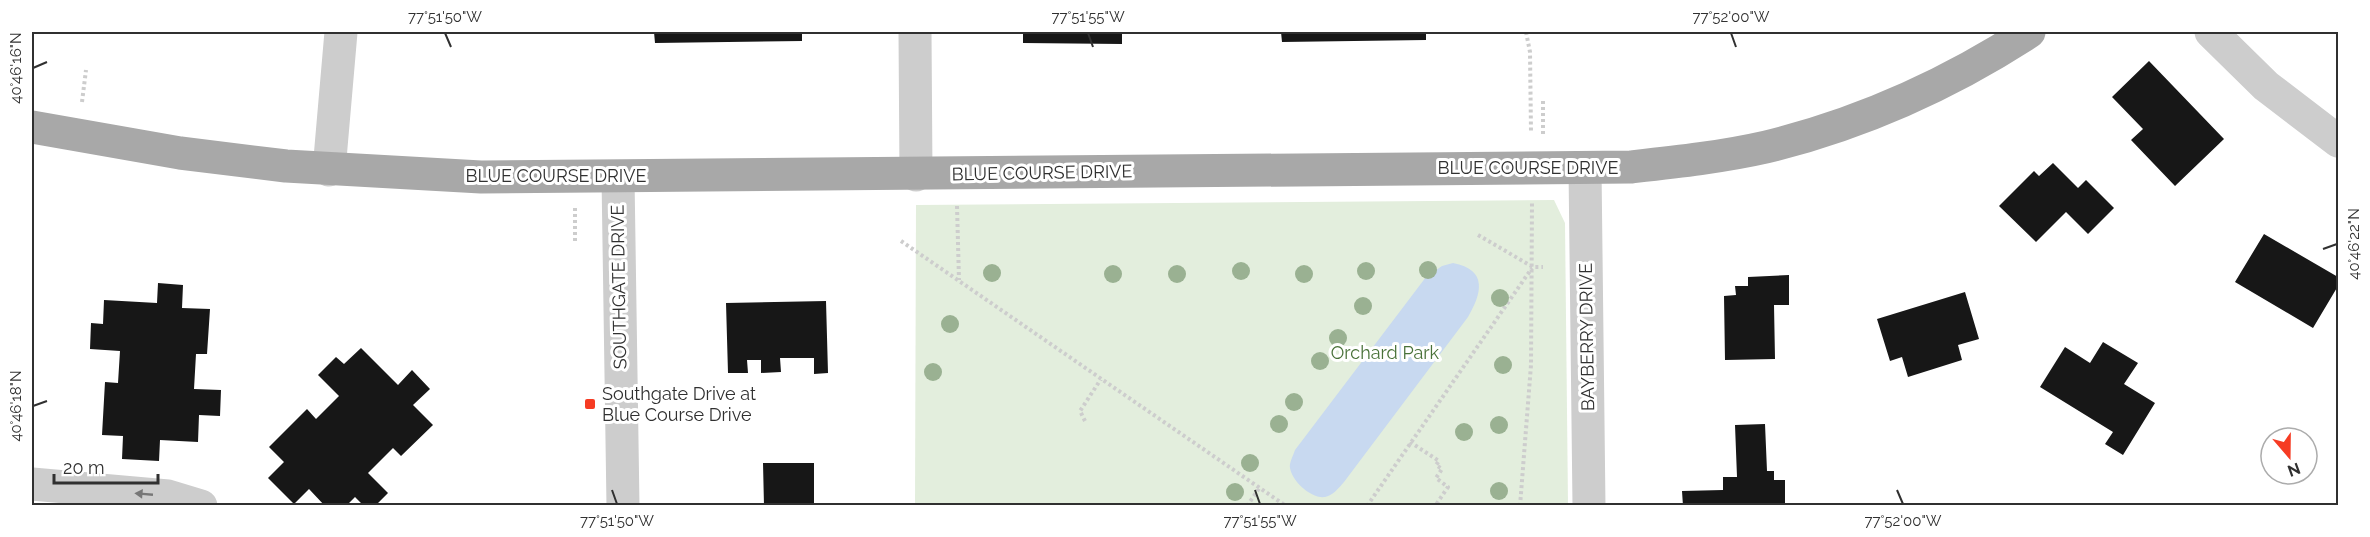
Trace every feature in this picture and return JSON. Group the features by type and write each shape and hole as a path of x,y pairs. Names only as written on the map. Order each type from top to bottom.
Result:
{"main road":[{"name":"BLUE COURSE DRIVE","path":"32,127 180,153 330,170 481,177 1631,167 1713,157 1765,147 1879,111 1982,62 2029,32"}],"street":[{"path":"330,170 341,32"},
{"path":"915,32 916,175"},
{"path":"2211,32 2266,86 2338,141"},
{"name":"BAYBERRY DRIVE","path":"1585,168 1589,506"},
{"name":"SOUTHGATE DRIVE","path":"618,177 623,506"},
{"path":"32,484 168,496 201,506"}],"path":[{"path":"1526,32 1530,52 1531,140"},
{"path":"1543,101 1543,139"},
{"path":"1520,506 1531,365 1532,198"},
{"path":"957,205 959,280"},
{"path":"1478,235 1533,267 1543,267"},
{"path":"901,241 1286,506"},
{"path":"1367,506 1533,267"},
{"path":"1085,421 1080,411 1101,379"},
{"path":"1410,442 1439,461 1436,465 1442,469 1436,478 1449,487 1435,506"},
{"path":"1247,506 1260,487"}],"green space":[{"name":"Orchard Park","path":"1554,200 1565,223 1568,505 915,506 916,205"}],"water":[{"path":"1453,263 1472,271 1479,284 1479,291 1468,317 1340,487 1325,497 1308,492 1294,478 1290,468 1295,450 1426,277 1442,266"}],"building":[{"path":"654,32 802,32 802,41 655,43"},
{"path":"1023,32 1122,32 1122,44 1023,43"},
{"path":"1281,32 1426,32 1426,40 1282,42"},
{"path":"2149,61 2224,139 2175,186 2131,140 2143,129 2112,97"},
{"path":"2053,163 2078,188 2086,180 2114,208 2088,234 2066,212 2036,242 1999,206 2034,171 2039,176"},
{"path":"2264,234 2338,277 2338,286 2313,328 2235,282"},
{"path":"1789,275 1789,305 1774,305 1775,359 1725,360 1724,296 1736,295 1735,286 1748,286 1748,277"},
{"path":"158,283 183,285 182,308 210,309 207,354 196,354 194,389 221,390 220,416 199,415 198,442 160,440 159,461 122,459 123,436 102,435 105,382 118,383 120,351 90,349 91,323 103,324 104,300 157,303"},
{"path":"1965,292 1979,339 1958,345 1962,360 1908,377 1902,357 1890,361 1877,319"},
{"path":"826,301 828,373 814,374 814,358 780,358 781,372 761,373 761,360 747,360 748,373 728,373 726,303"},
{"path":"2103,342 2138,363 2124,384 2155,403 2123,455 2105,444 2113,432 2040,387 2065,347 2090,363"},
{"path":"361,348 398,385 412,370 430,389 413,405 433,425 401,456 393,448 368,473 388,493 375,506 364,506 355,497 346,506 325,506 309,489 294,504 268,478 284,462 269,447 307,409 316,419 339,396 318,375 336,357 344,364"},
{"path":"1765,424 1767,471 1774,471 1774,480 1785,480 1785,503 1683,506 1682,491 1723,490 1723,477 1737,477 1735,425"},
{"path":"763,463 814,463 814,506 764,506"}],"place":[{"name":"Southgate Drive at Blue Course Drive","path":"590,404"}]}
